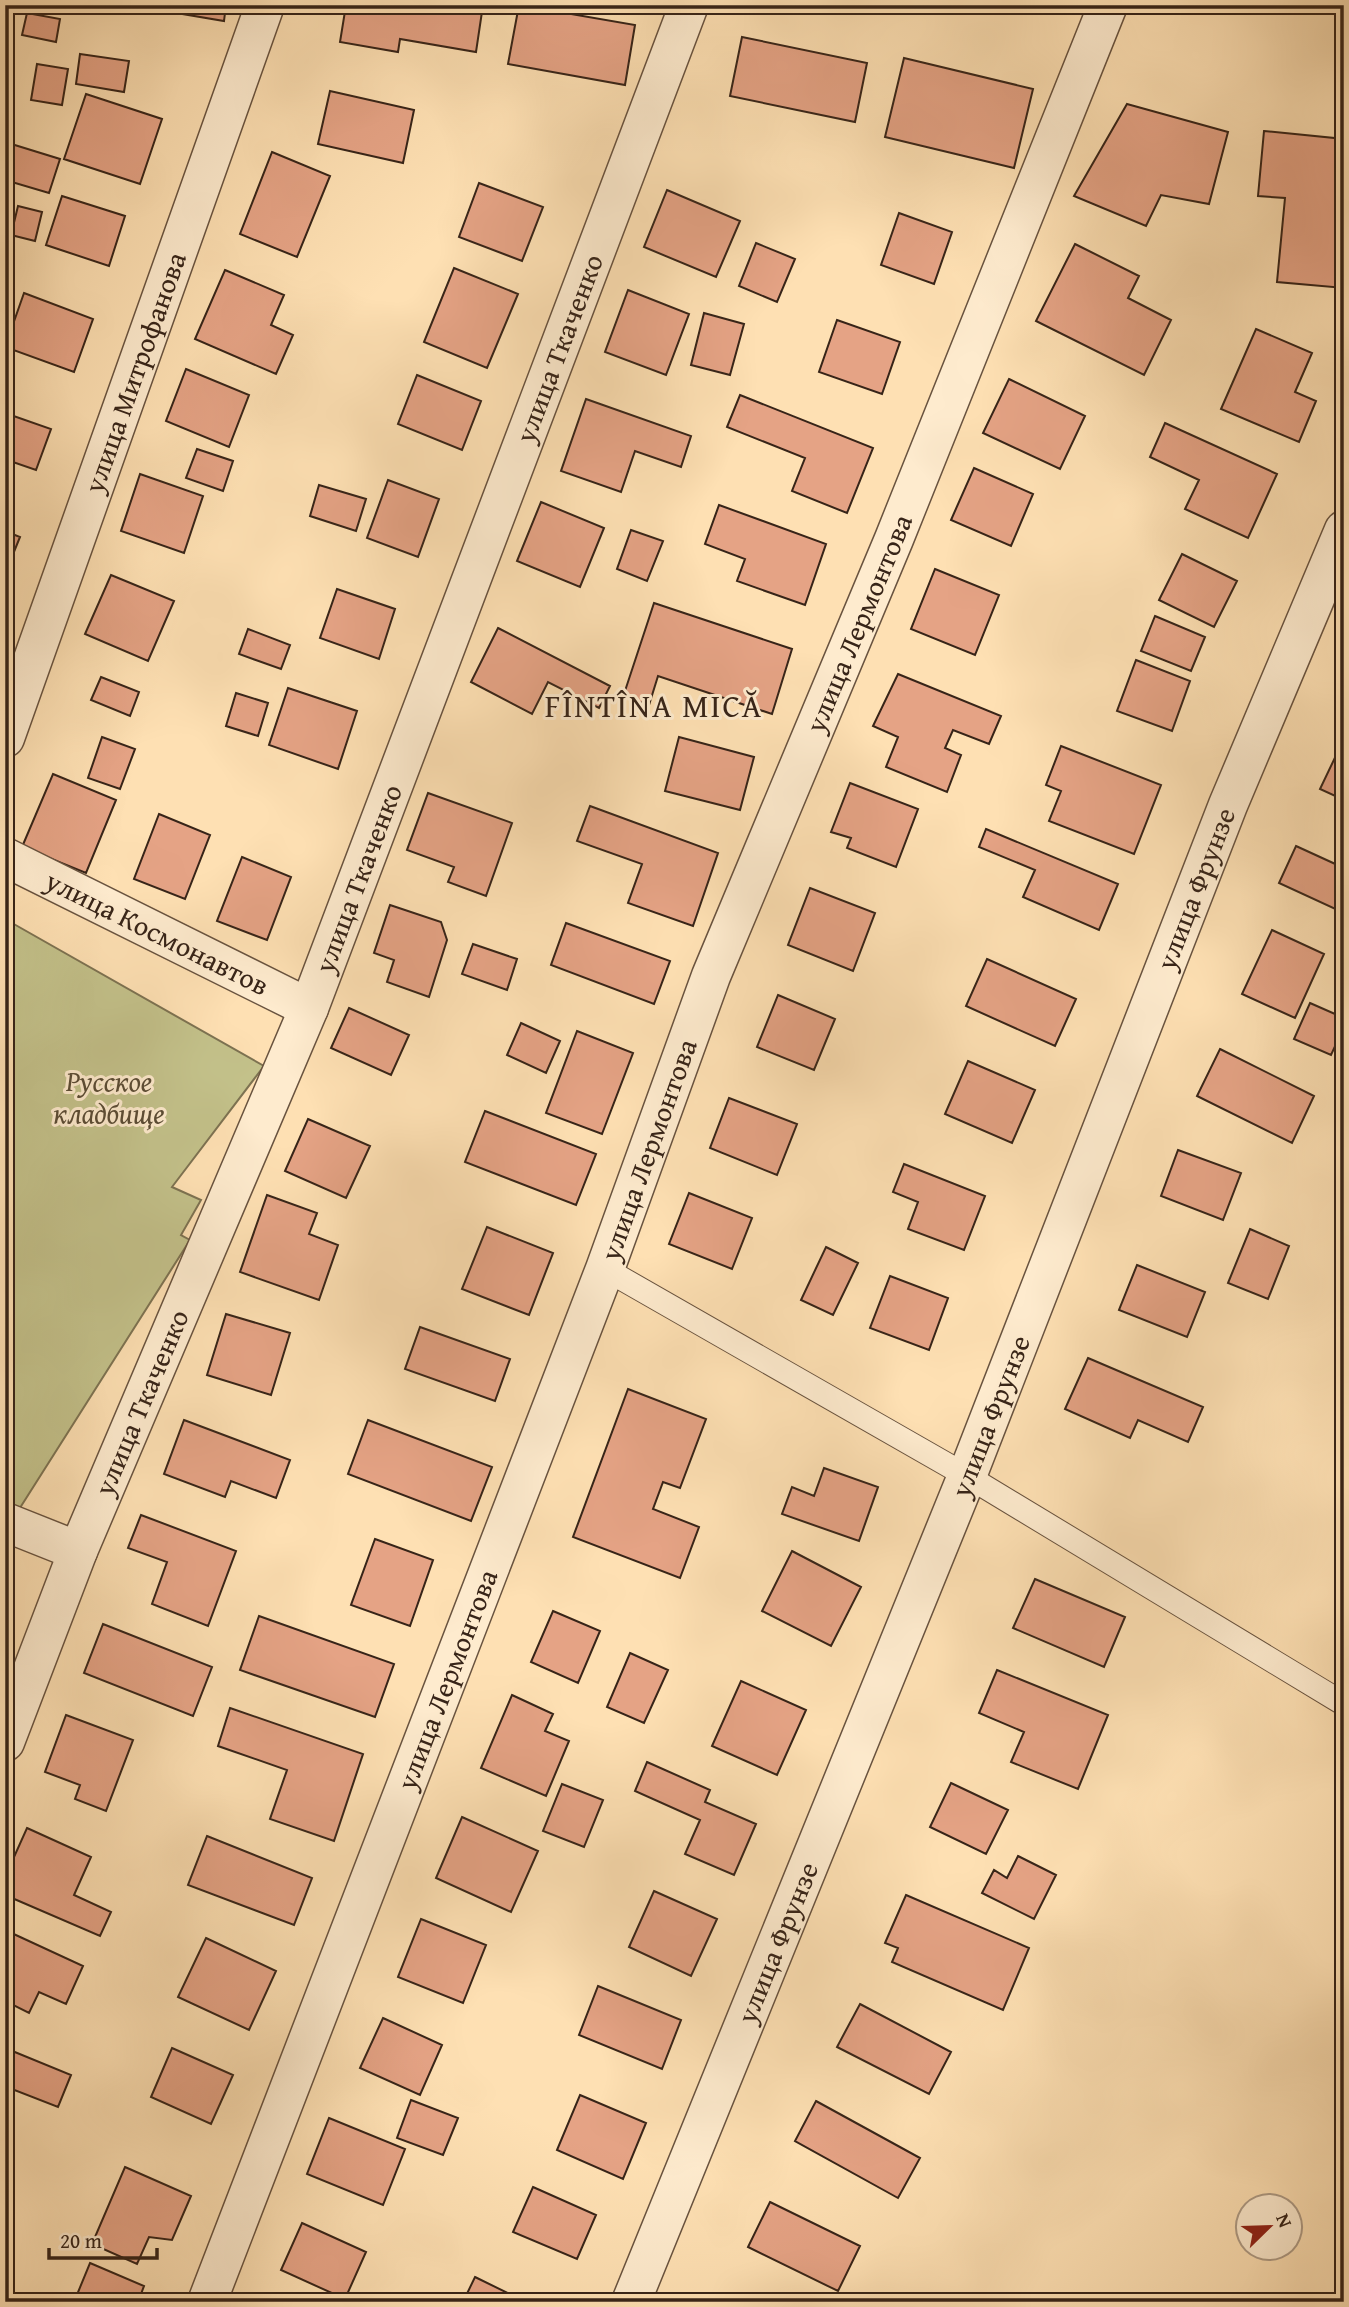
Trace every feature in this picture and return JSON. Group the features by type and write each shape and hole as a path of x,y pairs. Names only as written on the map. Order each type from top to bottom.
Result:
{"street":[{"name":"улица Митрофанова","path":"5,738 265,5"},
{"name":"улица Ткаченко","path":"5,1742 78,1551 309,1008 689,5"},
{"name":"улица Лермонтова","path":"207,2302 605,1269 711,975 894,539 1108,5"},
{"name":"улица Фрунзе","path":"631,2302 967,1476 1228,805 1344,530"},
{"name":"улица Космонавтов","path":"5,857 309,1008"},
{"path":"5,1522 78,1551"}],"lane":[{"path":"605,1269 967,1476 1344,1704"}],"green space":[{"name":"Русское кладбище","path":"5,919 264,1066 172,1187 201,1200 181,1235 190,1240 18,1511 5,1505"}],"building":[{"path":"129,5 226,5 224,21"},
{"path":"346,5 483,5 476,52 400,39 398,52 340,42"},
{"path":"519,5 635,25 625,85 508,64"},
{"path":"27,13 60,19 56,42 22,35"},
{"path":"742,37 867,63 855,122 730,96"},
{"path":"80,54 129,61 124,92 76,84"},
{"path":"904,58 1033,89 1014,168 885,137"},
{"path":"37,64 68,69 62,105 31,100"},
{"path":"330,91 414,110 403,163 318,144"},
{"path":"86,94 162,119 140,184 64,159"},
{"path":"1127,104 1228,132 1209,204 1161,195 1146,226 1074,196"},
{"path":"1264,131 1344,139 1344,288 1277,282 1285,198 1258,196"},
{"path":"5,142 60,159 49,193 5,180"},
{"path":"272,152 330,176 297,257 240,234"},
{"path":"479,183 543,207 522,261 459,237"},
{"path":"667,190 740,221 716,277 644,247"},
{"path":"62,196 125,216 109,266 46,245"},
{"path":"18,206 42,212 35,241 11,235"},
{"path":"899,213 952,232 934,284 881,265"},
{"path":"756,243 795,259 777,302 739,286"},
{"path":"1075,244 1139,276 1128,298 1171,320 1144,375 1036,321"},
{"path":"454,268 518,294 487,368 424,342"},
{"path":"225,270 284,295 271,325 293,335 276,374 195,339"},
{"path":"628,290 689,314 666,375 605,352"},
{"path":"24,293 93,319 74,372 5,347"},
{"path":"704,313 744,324 730,375 691,365"},
{"path":"837,320 900,342 882,394 819,372"},
{"path":"1256,329 1312,353 1295,392 1316,401 1299,442 1221,409"},
{"path":"186,369 249,395 229,447 166,421"},
{"path":"417,375 481,401 462,450 398,424"},
{"path":"1009,379 1085,416 1060,469 983,433"},
{"path":"740,395 873,448 847,513 792,491 805,458 727,427"},
{"path":"586,399 691,436 681,467 635,451 621,492 561,471"},
{"path":"5,413 51,429 36,470 13,462 7,481"},
{"path":"1165,423 1277,474 1248,538 1185,509 1199,480 1150,457"},
{"path":"197,449 233,461 223,491 186,478"},
{"path":"974,468 1033,494 1011,546 951,520"},
{"path":"140,474 203,496 184,553 121,531"},
{"path":"388,480 439,499 418,557 367,538"},
{"path":"319,485 366,499 356,531 310,516"},
{"path":"541,502 604,528 580,587 517,561"},
{"path":"719,505 826,544 805,605 737,581 745,559 705,544"},
{"path":"631,530 663,541 647,581 617,569"},
{"path":"5,531 20,537 5,574"},
{"path":"1182,554 1237,581 1214,627 1159,600"},
{"path":"935,569 999,595 975,655 911,629"},
{"path":"111,575 174,601 148,661 85,634"},
{"path":"337,589 395,609 379,659 320,638"},
{"path":"654,603 792,649 772,714 658,676 649,705 623,697"},
{"path":"1155,616 1205,637 1191,671 1141,651"},
{"path":"498,628 610,686 599,708 548,682 532,714 471,682"},
{"path":"248,629 290,645 281,669 239,654"},
{"path":"1136,660 1190,681 1172,731 1117,711"},
{"path":"898,674 1001,716 989,744 953,730 945,748 961,755 947,792 886,767 898,737 873,726"},
{"path":"101,677 139,692 130,716 91,700"},
{"path":"288,688 357,711 338,769 269,745"},
{"path":"236,693 268,703 258,736 226,726"},
{"path":"102,737 135,749 120,789 88,778"},
{"path":"679,737 754,757 740,810 665,791"},
{"path":"1341,745 1344,746 1344,800 1320,789"},
{"path":"1061,746 1161,785 1134,854 1049,821 1061,791 1046,785"},
{"path":"53,774 116,800 86,873 22,847"},
{"path":"850,783 918,809 896,867 847,848 851,838 831,832"},
{"path":"428,793 512,823 486,896 448,882 454,867 407,850"},
{"path":"590,806 718,853 693,926 628,903 642,864 577,841"},
{"path":"159,814 210,835 185,899 134,879"},
{"path":"986,829 1118,884 1099,930 1023,897 1035,870 979,847"},
{"path":"1296,846 1344,868 1344,913 1279,883"},
{"path":"242,857 291,877 267,940 217,921"},
{"path":"810,888 875,913 853,971 788,945"},
{"path":"390,905 441,922 447,940 429,997 387,982 394,960 374,953"},
{"path":"566,923 670,961 654,1004 551,965"},
{"path":"1272,930 1324,954 1295,1018 1242,994"},
{"path":"473,944 517,959 507,990 462,974"},
{"path":"987,959 1076,999 1055,1046 966,1006"},
{"path":"778,995 835,1019 814,1070 757,1047"},
{"path":"1310,1003 1344,1018 1344,1027 1331,1055 1294,1039"},
{"path":"349,1008 409,1035 391,1075 331,1048"},
{"path":"521,1023 560,1041 546,1073 507,1055"},
{"path":"577,1031 633,1053 602,1134 546,1113"},
{"path":"1220,1049 1314,1096 1292,1143 1197,1096"},
{"path":"968,1061 1035,1090 1012,1143 945,1114"},
{"path":"729,1098 797,1124 777,1175 710,1148"},
{"path":"485,1111 596,1154 576,1205 465,1162"},
{"path":"308,1119 370,1146 346,1198 285,1171"},
{"path":"1178,1150 1241,1173 1223,1220 1161,1196"},
{"path":"904,1164 985,1196 964,1250 908,1229 918,1202 893,1192"},
{"path":"689,1193 752,1218 732,1269 669,1244"},
{"path":"267,1195 317,1213 309,1234 338,1245 319,1300 240,1272"},
{"path":"487,1227 553,1253 529,1315 462,1289"},
{"path":"1250,1229 1289,1246 1268,1299 1228,1283"},
{"path":"826,1247 858,1263 833,1315 801,1300"},
{"path":"1137,1265 1205,1292 1187,1337 1119,1310"},
{"path":"890,1276 948,1298 929,1350 870,1328"},
{"path":"226,1314 290,1333 271,1395 207,1375"},
{"path":"420,1327 510,1359 495,1401 405,1369"},
{"path":"1088,1358 1203,1407 1188,1442 1138,1420 1130,1438 1065,1409"},
{"path":"628,1389 706,1419 680,1488 663,1482 653,1509 699,1527 680,1578 573,1537"},
{"path":"184,1420 290,1460 276,1498 231,1481 225,1497 164,1474"},
{"path":"368,1420 492,1467 471,1521 348,1474"},
{"path":"824,1468 878,1487 859,1541 782,1514 792,1487 814,1496"},
{"path":"141,1515 236,1551 208,1626 152,1604 167,1562 128,1548"},
{"path":"375,1539 433,1560 410,1626 351,1605"},
{"path":"792,1551 861,1587 831,1646 762,1611"},
{"path":"1035,1579 1125,1617 1104,1667 1013,1628"},
{"path":"553,1611 600,1631 578,1683 531,1662"},
{"path":"259,1616 394,1664 375,1717 240,1670"},
{"path":"103,1624 212,1667 193,1716 84,1673"},
{"path":"630,1653 668,1670 644,1723 607,1707"},
{"path":"997,1670 1108,1715 1078,1789 1011,1762 1024,1732 979,1713"},
{"path":"741,1681 806,1710 777,1775 712,1746"},
{"path":"512,1695 553,1714 545,1731 569,1741 546,1796 481,1768"},
{"path":"230,1708 363,1754 334,1841 270,1819 287,1770 218,1746"},
{"path":"66,1715 133,1740 106,1811 75,1799 80,1785 45,1772"},
{"path":"647,1762 710,1790 705,1802 756,1824 734,1875 685,1854 700,1820 635,1791"},
{"path":"951,1783 1008,1810 986,1854 930,1827"},
{"path":"562,1784 603,1800 584,1847 543,1831"},
{"path":"462,1817 538,1851 511,1912 436,1878"},
{"path":"27,1828 91,1857 74,1895 111,1912 100,1936 5,1895 5,1877"},
{"path":"207,1836 312,1878 294,1925 188,1885"},
{"path":"1018,1856 1056,1875 1034,1919 982,1893 994,1870 1007,1878"},
{"path":"654,1891 717,1919 691,1976 629,1947"},
{"path":"906,1895 1029,1948 1003,2010 892,1962 898,1948 885,1943"},
{"path":"421,1919 486,1945 463,2003 398,1977"},
{"path":"5,1930 83,1966 66,2004 39,1992 29,2013 5,2001"},
{"path":"206,1938 276,1971 249,2030 178,1997"},
{"path":"598,1986 681,2020 662,2069 579,2035"},
{"path":"860,2004 951,2052 929,2094 837,2047"},
{"path":"383,2018 442,2045 420,2095 360,2068"},
{"path":"5,2048 71,2075 58,2107 12,2089 5,2106"},
{"path":"172,2048 233,2075 211,2124 151,2097"},
{"path":"580,2095 646,2123 623,2179 557,2150"},
{"path":"411,2100 458,2118 443,2155 397,2138"},
{"path":"816,2101 920,2158 898,2198 795,2141"},
{"path":"329,2118 405,2149 383,2205 307,2174"},
{"path":"125,2167 191,2196 172,2240 149,2237 137,2264 92,2244"},
{"path":"533,2187 596,2215 577,2259 513,2232"},
{"path":"770,2202 860,2246 838,2291 748,2247"},
{"path":"302,2223 366,2252 345,2299 281,2270"},
{"path":"90,2263 144,2286 138,2302 74,2302"},
{"path":"475,2277 526,2302 463,2302"}],"district":[{"name":"FÎNTÎNA MICĂ","path":"654,706"}]}
